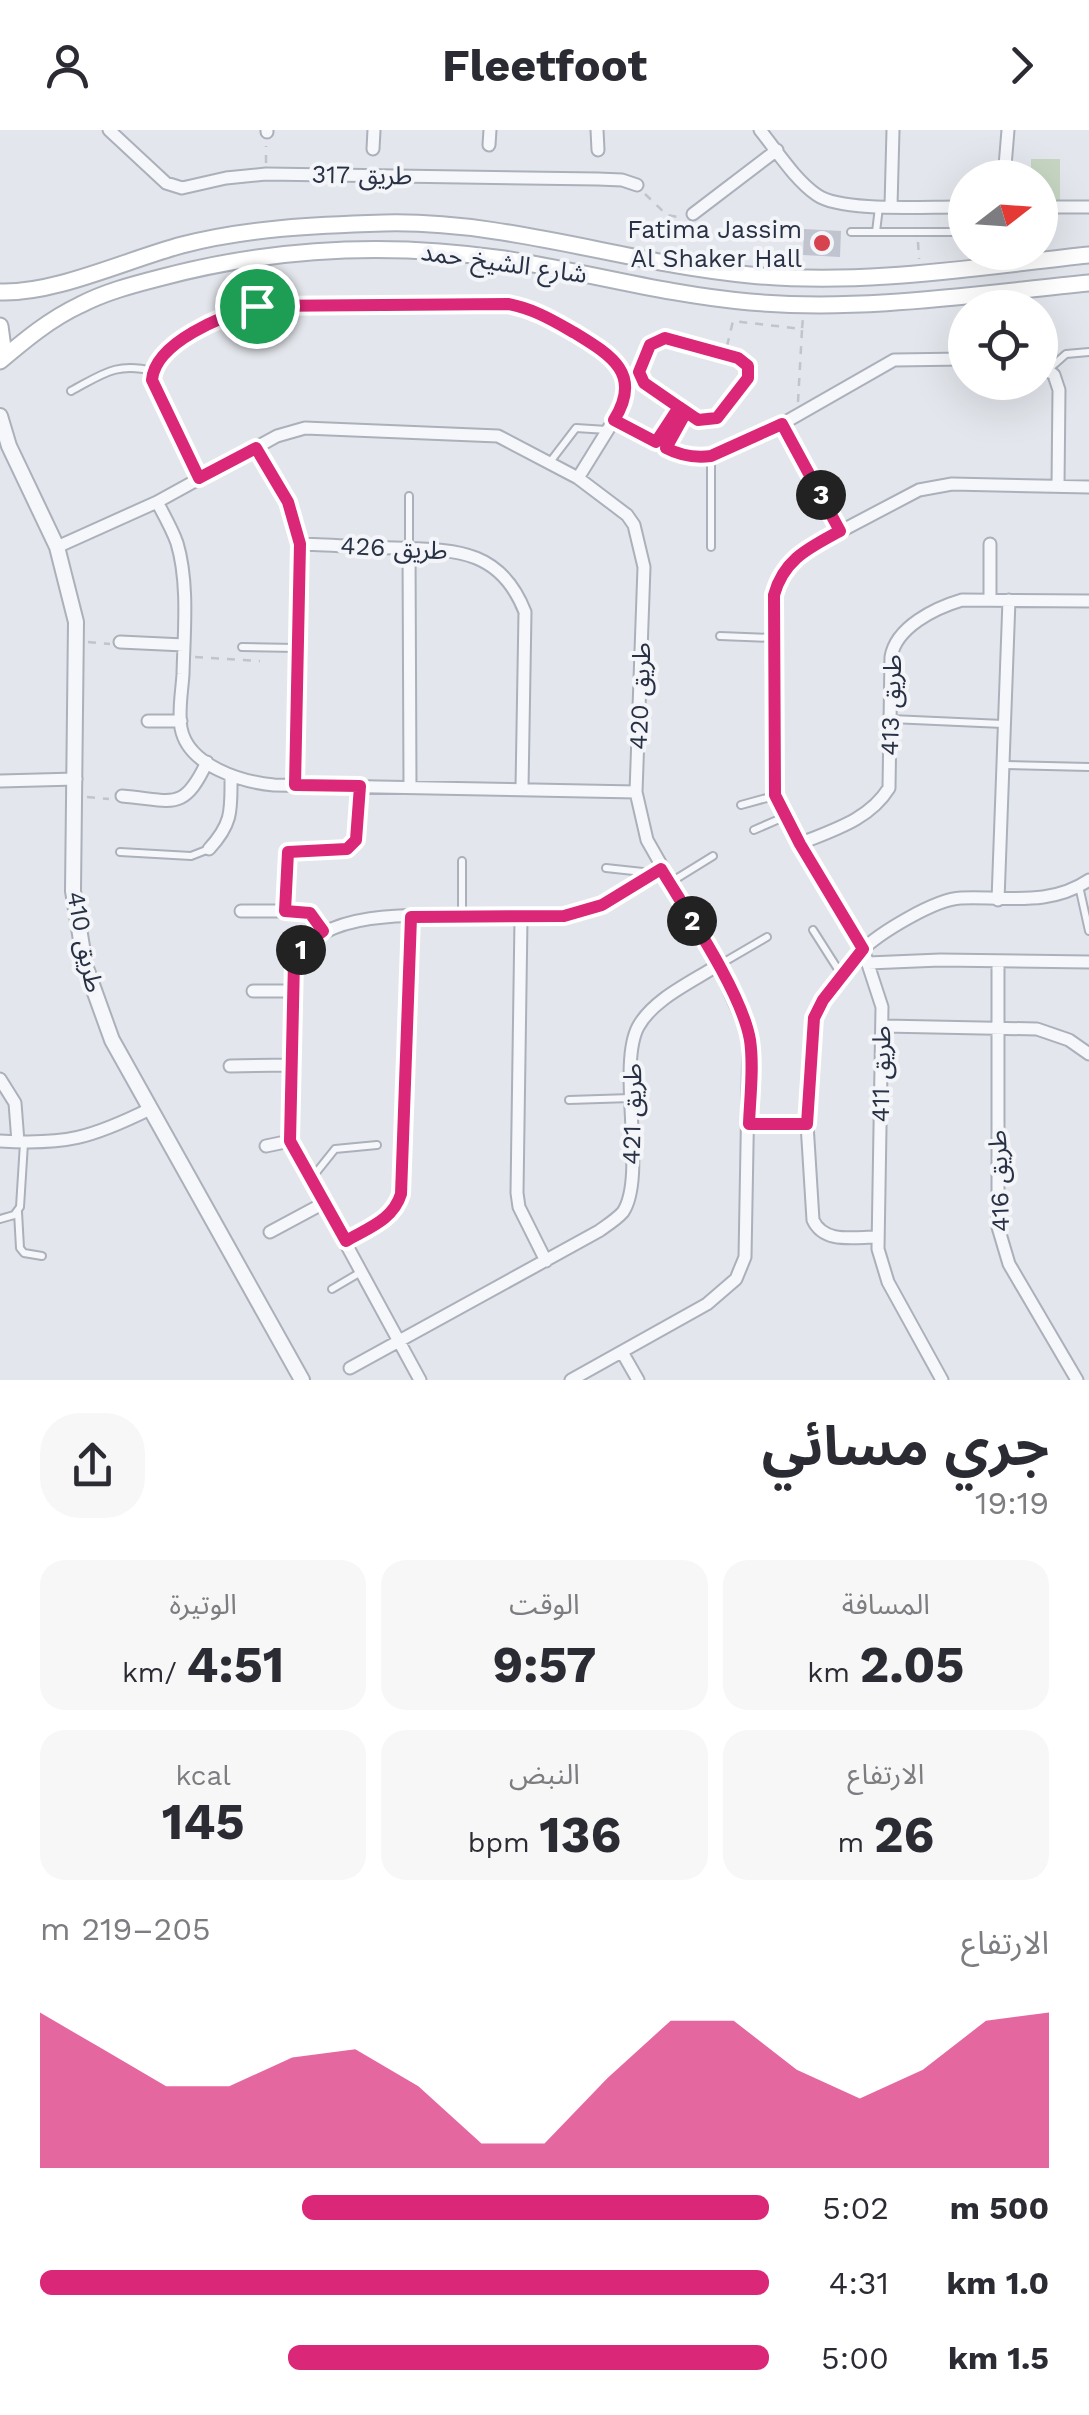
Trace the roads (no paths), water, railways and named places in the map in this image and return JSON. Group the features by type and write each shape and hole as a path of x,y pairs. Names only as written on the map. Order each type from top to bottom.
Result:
{"main road":[{"name":"شارع الشيخ حمد","path":"0,292 46,288 187,244 320,225 414,222 489,230 696,267 788,278 874,278 1089,255"},
{"name":"شارع الشيخ حمد","path":"0,360 53,319 118,289 189,270 314,251 405,249 472,255 682,294 792,305 888,303 1089,283"},
{"path":"0,326 0,360"}],"street":[{"name":"طريق 317","path":"109,130 176,188 266,174 598,179 636,185"},
{"path":"373,149 374,130"},
{"path":"489,145 490,130"},
{"path":"597,130 598,150"},
{"path":"760,130 820,197 840,204 948,207"},
{"path":"885,206 893,130"},
{"path":"1006,160 1008,130"},
{"path":"693,214 777,150"},
{"path":"1058,207 1089,206"},
{"path":"199,478 154,388 153,371 172,347 210,324 257,306 508,304 539,312 614,358 626,386 622,406 578,478"},
{"path":"611,425 685,456 711,456 782,424 894,360 948,359"},
{"path":"1058,388 1058,486"},
{"name":"طريق 410","path":"0,416 57,547 76,622 74,891 85,965 112,1040 302,1380"},
{"path":"782,424 840,531"},
{"name":"طريق 420","path":"57,547 157,502 290,430 305,428 484,433 512,441 578,478 627,515 643,551 636,792 647,840 657,871 670,883 718,965 749,1035 745,1257 731,1286 707,1304 571,1380"},
{"name":"طريق 410","path":"0,447 18,464"},
{"path":"256,448 288,502 300,544 295,785"},
{"name":"طريق 411","path":"942,1380 880,1260 877,1237 884,1026 878,988 863,949 784,817 775,795 774,595 785,569 805,550 909,494 952,484 1089,487"},
{"path":"157,502 181,560 182,720 186,739 207,762 253,783 636,792"},
{"name":"طريق 426","path":"300,544 461,551 500,571 517,593 525,612 522,788"},
{"path":"990,544 990,600"},
{"path":"409,548 410,786"},
{"name":"طريق 413","path":"800,844 863,816 889,788 890,657 893,643 903,630 962,600 1089,601"},
{"path":"998,900 1009,600"},
{"path":"120,642 184,651"},
{"path":"148,721 182,720"},
{"path":"122,796 173,800 186,796 196,787 207,762"},
{"path":"209,849 230,820 231,776"},
{"path":"0,781 76,778"},
{"path":"285,911 288,852 352,846 356,840 360,786"},
{"path":"420,1380 290,1141 294,961 304,946 323,931 358,919 564,916 590,910 657,871"},
{"path":"877,1237 829,1236 815,1226 807,1124 814,1018 863,949 943,901 1052,897 1084,883"},
{"path":"241,911 310,913 323,931"},
{"path":"346,1241 385,1220 401,1194 411,917"},
{"path":"521,919 517,1193 524,1220 546,1261"},
{"name":"طريق 416","path":"998,962 996,1214 1000,1239 1009,1264 1077,1380"},
{"path":"868,963 1089,962"},
{"name":"طريق 421","path":"350,1368 599,1232 622,1214 630,1184 632,1054 637,1028 654,1008 718,965"},
{"path":"253,992 293,991"},
{"path":"884,1026 1048,1031 1089,1054"},
{"path":"230,1066 291,1065"},
{"path":"0,1079 15,1103 21,1142"},
{"path":"0,1142 63,1142 95,1136 150,1109"},
{"path":"749,1124 807,1124"},
{"path":"266,1146 290,1141"},
{"path":"270,1232 324,1203"},
{"path":"622,1352 638,1380"}],"lane":[{"path":"876,232 885,206"},
{"path":"851,232 948,232"},
{"path":"665,338 746,362 748,378 717,418 703,422 683,409 641,378 640,365 653,342 665,338"},
{"path":"1058,358 1089,352"},
{"path":"71,390 115,368 129,366 153,371"},
{"path":"661,445 683,409"},
{"path":"550,462 576,428 611,425"},
{"path":"711,456 711,546"},
{"path":"409,496 409,548"},
{"path":"720,636 772,638"},
{"path":"242,647 298,648"},
{"path":"890,718 1005,724"},
{"path":"1003,765 1089,767"},
{"path":"742,805 775,795"},
{"path":"754,830 784,817"},
{"path":"120,852 191,856 209,849"},
{"path":"670,883 713,856"},
{"path":"462,861 462,918"},
{"path":"606,868 657,871"},
{"path":"1084,883 1089,930"},
{"path":"813,930 842,974"},
{"path":"718,965 766,937"},
{"path":"570,1100 632,1098"},
{"path":"21,1142 21,1250 42,1256"},
{"path":"310,1180 335,1148 377,1145"},
{"path":"0,1219 18,1210"},
{"path":"332,1289 362,1271"}],"place":[{"name":"Fatima Jassim Al Shaker Hall","path":"822,243"}]}
